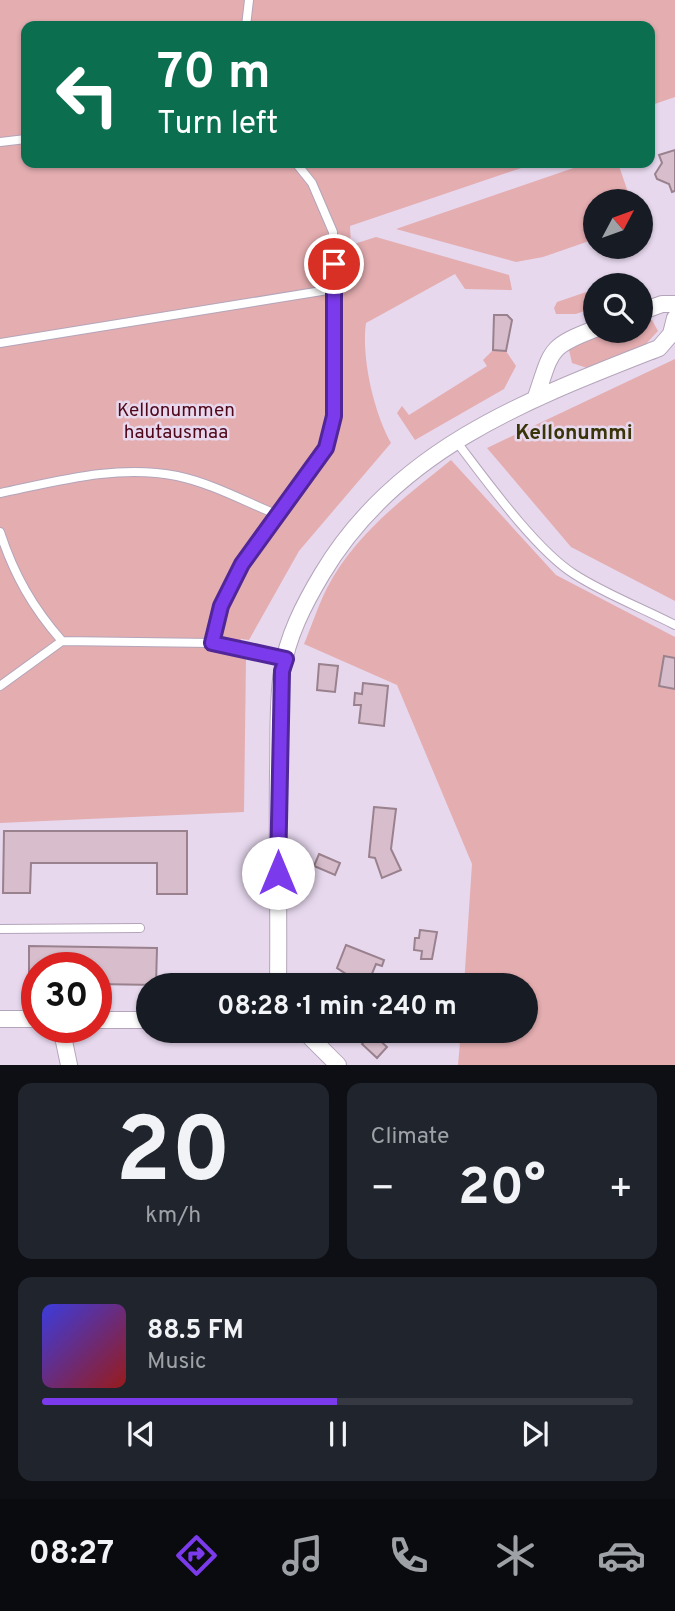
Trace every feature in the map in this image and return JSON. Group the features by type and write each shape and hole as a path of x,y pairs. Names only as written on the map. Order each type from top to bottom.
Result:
{"street":[{"path":"278,973 282,671 300,611 356,522 417,466 536,397 659,348 671,334 675,304 653,307"},
{"path":"536,397 551,352 562,341 583,333"},
{"path":"0,1019 21,1020"},
{"path":"112,1020 136,1020"},
{"path":"64,1043 69,1065"},
{"path":"316,1043 338,1065"}],"lane":[{"path":"247,21 249,0"},
{"path":"0,142 21,140"},
{"path":"212,643 221,606 242,564 317,464 332,431 333,232 312,183 300,168"},
{"path":"0,343 334,289"},
{"path":"456,441 489,486 559,563 575,575 675,625"},
{"path":"0,493 74,477 149,472 180,477 278,515"},
{"path":"0,532 21,586 37,612 62,642"},
{"path":"0,686 62,642 212,643 286,659"},
{"path":"0,929 140,928"}],"green space":[{"name":"Kellonummen hautausmaa","path":"0,0 675,0 675,97 655,104 655,21 21,21 21,168 521,168 350,226 351,245 376,237 509,275 512,290 465,289 455,274 366,323 365,352 370,384 379,416 391,443 299,551 249,640 241,639 237,654 246,657 244,812 0,823"},
{"path":"573,168 620,168 627,189 583,189 583,243 543,257 516,262 396,229"},
{"path":"583,293 583,311 556,314 554,308 557,302"},
{"path":"653,322 658,331 653,336"},
{"path":"583,340 583,343 647,343 590,369 572,363 569,350"},
{"path":"493,350 506,351 516,366 504,389 415,440 397,413 402,406 409,415 487,366 483,360"},
{"path":"675,359 675,601 571,547 487,448"},
{"path":"451,460 556,575 675,637 675,1065 458,1065 460,1043 538,1043 538,973 465,973 472,864 397,685 304,644 327,588 338,569 366,534"}],"building":[{"path":"675,150 675,191 672,192 669,184 657,179 655,174 662,163 659,155"},
{"path":"494,315 507,315 512,320 506,351 493,350"},
{"path":"664,656 675,658 675,689 659,686"},
{"path":"319,664 338,666 335,692 317,690"},
{"path":"363,683 388,686 384,726 359,723 361,705 354,705 355,693 362,694"},
{"path":"374,807 396,809 391,849 401,870 382,878 375,858 369,857"},
{"path":"4,831 187,831 187,894 157,894 157,863 31,863 30,893 3,893"},
{"path":"319,854 340,863 335,875 314,866"},
{"path":"420,930 437,932 432,959 421,959 422,951 414,950 415,938 419,938"},
{"path":"346,945 384,960 382,966 376,964 372,973 345,973 337,968"},
{"path":"29,946 157,948 156,973 136,973 136,985 112,984 112,952 29,952"},
{"path":"383,1043 387,1047 377,1058 362,1044"}],"district":[{"name":"Kellonummi","path":"574,433"}],"route":[{"path":"278,873 279,743 282,671 286,659 212,643 221,606 242,564 317,464 332,431 334,264"}]}
